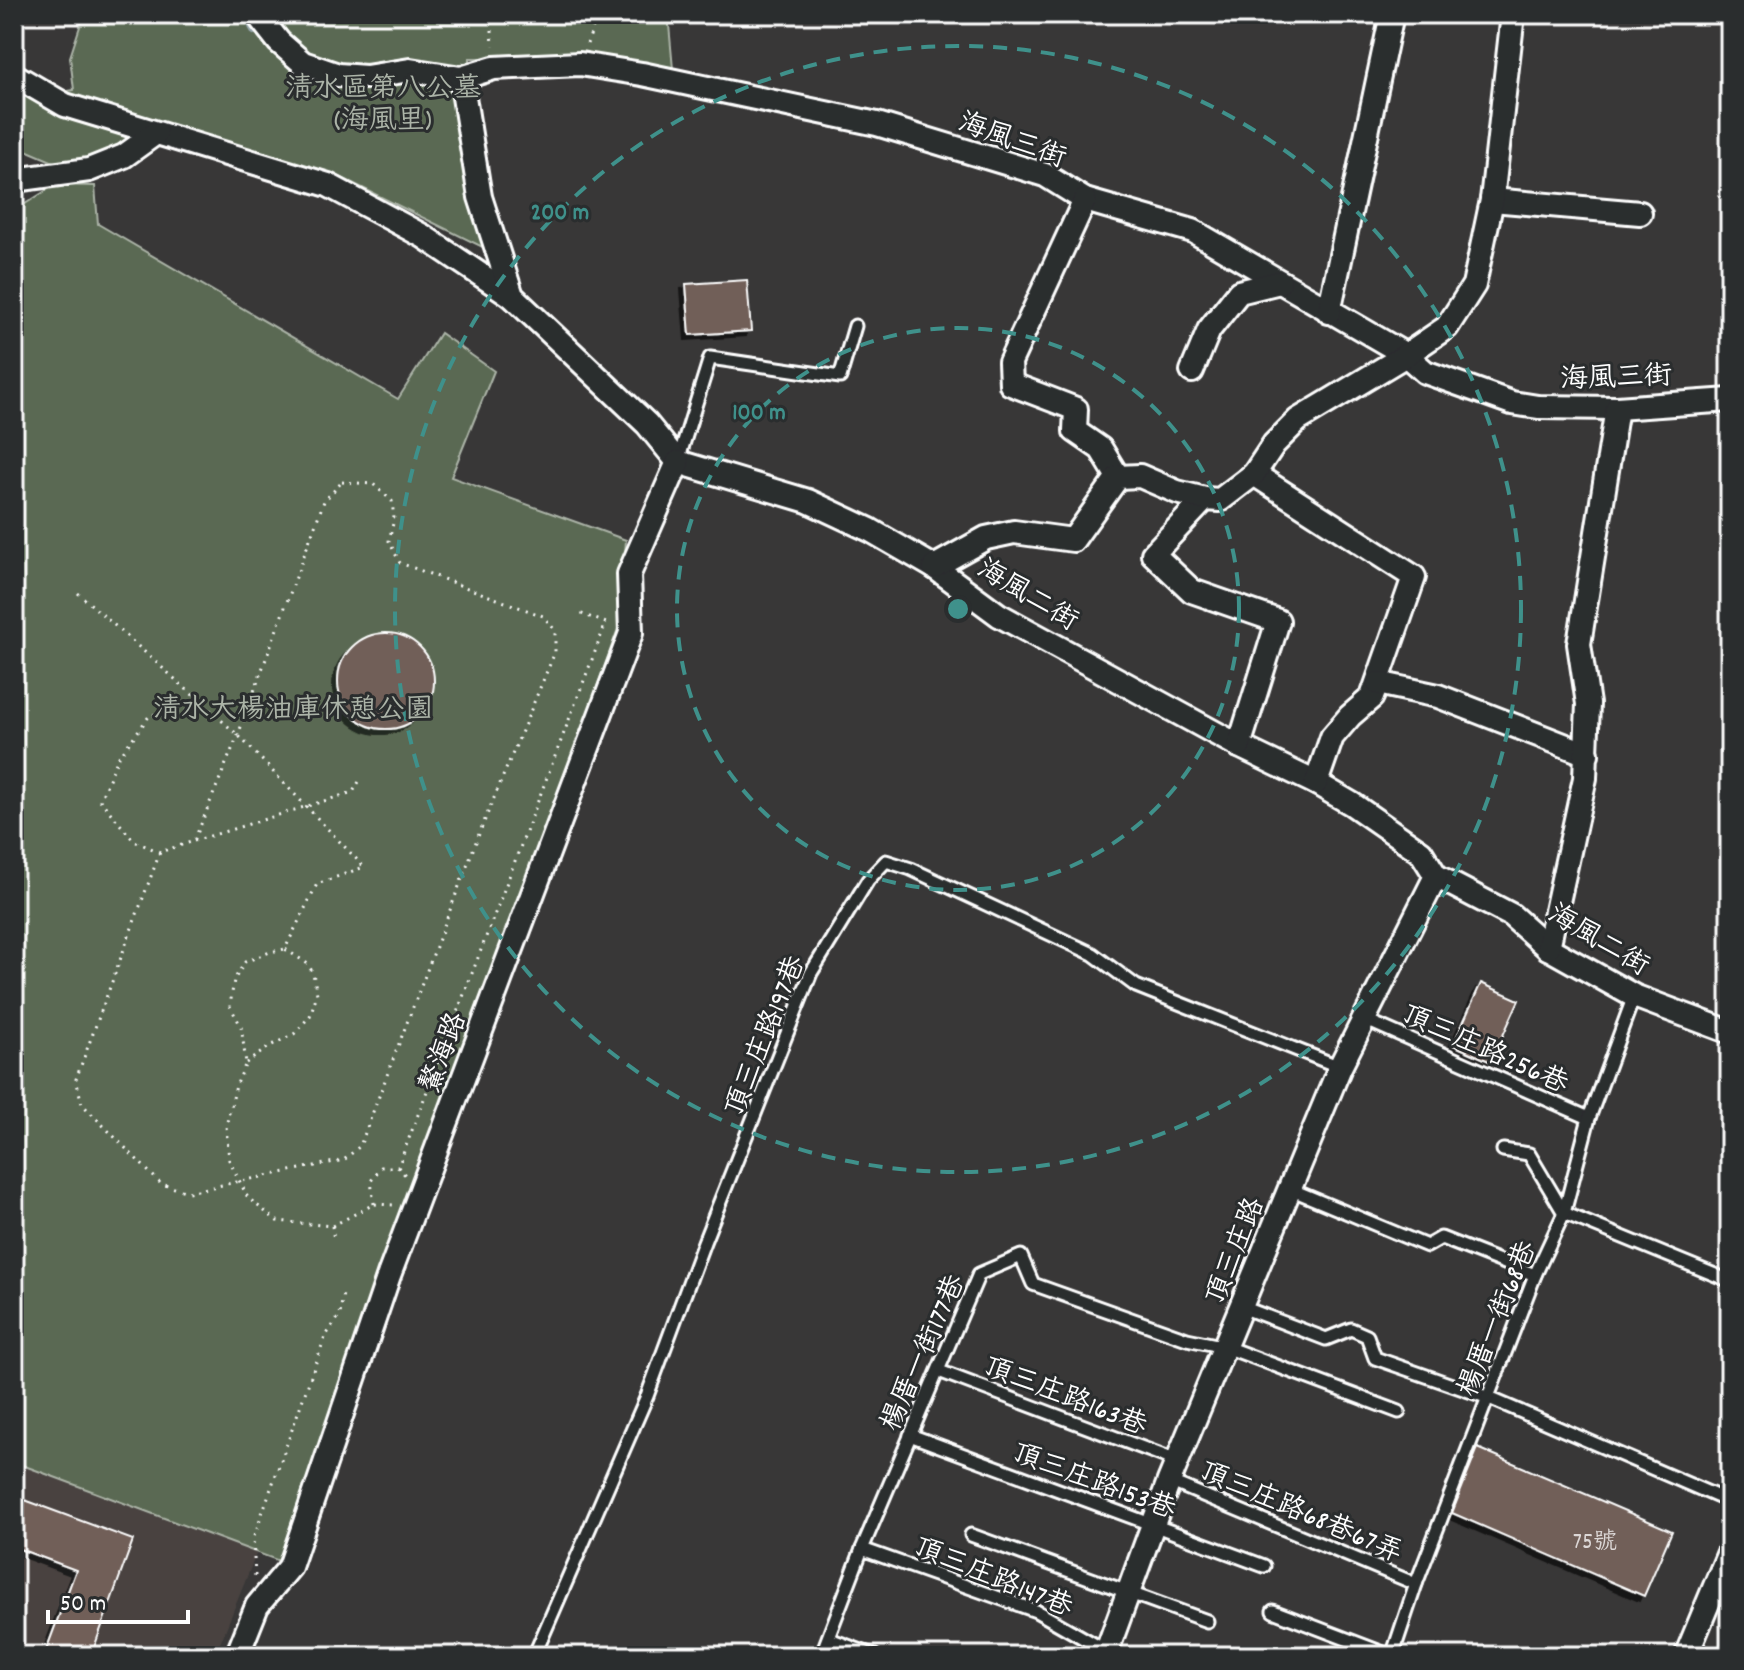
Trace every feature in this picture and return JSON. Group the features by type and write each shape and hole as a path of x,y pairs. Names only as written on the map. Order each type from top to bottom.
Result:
{"street":[{"name":"海風三街","path":"257,14 279,42 303,63 338,75 366,77 410,70 461,78 494,68 580,64 642,74 877,124 1045,175 1085,200 1193,231 1406,355 1425,372 1512,403 1538,407 1617,408 1730,400"},
{"path":"1329,312 1392,14"},
{"path":"1118,477 1140,476 1177,492 1220,500 1254,474 1274,444 1298,420 1447,327 1474,285 1492,200 1513,14"},
{"path":"14,75 65,105 328,185 423,236 512,296 647,424 678,462"},
{"path":"461,78 480,197 512,296"},
{"path":"14,180 89,170 124,156 156,133"},
{"path":"1085,200 1010,362 1011,384 1076,409 1075,431 1101,449 1118,477"},
{"path":"1492,200 1640,213"},
{"path":"1192,371 1209,330 1239,292 1280,282"},
{"path":"1548,948 1585,778 1588,704 1579,644 1617,408"},
{"name":"海風二街","path":"678,462 808,501 870,530 934,567 999,615 1352,804 1421,852 1436,876 1511,915 1548,948 1634,996 1730,1032"},
{"name":"鰲海路","path":"237,1656 257,1606 290,1567 389,1275 631,633 629,574 678,462"},
{"path":"1254,474 1414,577 1372,697 1332,737 1316,783"},
{"path":"934,567 986,538 1014,532 1073,540 1118,477"},
{"path":"1205,499 1153,554 1192,591 1278,621 1239,746"},
{"path":"1378,683 1438,696 1587,754"},
{"name":"頂三庄路","path":"1106,1654 1173,1471 1340,1067 1436,876"},
{"path":"1686,1656 1730,1550"}],"lane":[{"path":"678,462 710,358 840,377 855,326"},
{"name":"頂三庄路197巷","path":"534,1656 647,1396 704,1242 811,973 868,880 886,861 1093,954 1136,986 1340,1067"},
{"name":"楊厝一街68巷","path":"1391,1656 1535,1275 1564,1213 1589,1118 1634,996"},
{"name":"頂三庄路256巷","path":"1364,1019 1589,1118"},
{"path":"1503,1150 1529,1154 1564,1213 1730,1281"},
{"path":"1290,1189 1427,1246 1441,1238 1535,1275"},
{"name":"楊厝一街177巷","path":"821,1656 862,1549 979,1274 1021,1256 1033,1284 1187,1339 1226,1347 1399,1412"},
{"path":"1242,1307 1326,1339 1351,1329 1367,1336 1375,1358 1489,1398 1730,1502"},
{"name":"頂三庄路163巷","path":"939,1371 1173,1471"},
{"name":"頂三庄路153巷","path":"910,1435 1264,1566"},
{"name":"頂三庄路68巷67弄","path":"1173,1471 1416,1584"},
{"path":"971,1535 1207,1621"},
{"name":"頂三庄路147巷","path":"862,1549 1036,1611 1106,1654"},
{"path":"1273,1611 1391,1656"},
{"path":"829,1639 875,1656"}],"path":[{"path":"491,14 494,68"},
{"path":"580,64 598,14"},
{"path":"160,852 76,1079 82,1104 161,1184 188,1192 344,1160 360,1146 479,834 555,652 555,630 543,616 400,563 389,541 394,519 392,501 373,484 342,482 324,501 238,735 194,841"},
{"path":"78,593 238,735 364,867 317,884 285,949"},
{"path":"246,1063 294,1034 310,1016 317,994 313,973 308,964 285,949 245,962 234,980 230,1006 241,1026 246,1063 236,1086 226,1126 229,1160 248,1198 277,1221 332,1226 374,1204 371,1181 381,1167 398,1167 606,623 579,613"},
{"path":"208,709 150,715 118,758 100,800 134,841 160,852 353,792 360,780"},
{"path":"332,1226 334,1241"},
{"path":"257,1606 253,1539 325,1337 340,1315 343,1293"}],"shaded area":[{"path":"14,1462 257,1552 215,1656 14,1656"}],"green space":[{"name":"清水區第八公墓 (海風里)","path":"84,14 668,14 673,69 600,58 470,58 469,89 507,259 332,173 189,134 122,161 63,166 14,145 14,81 37,96 74,90 70,57"},
{"name":"清水大楊油庫休憩公園","path":"55,185 95,186 98,224 398,399 440,333 494,371 451,477 626,540 620,623 282,1562 14,1462 14,211"}],"building":[{"path":"747,280 751,331 690,335 686,284"},
{"path":"377,633 395,633 413,641 426,654 434,672 431,700 413,721 395,729 377,729 359,721 346,708 338,690 338,672 346,654 359,641"},
{"path":"1481,983 1519,1000 1491,1062 1453,1045"},
{"path":"1478,1448 1672,1531 1644,1596 1452,1513"},
{"path":"14,1496 133,1540 91,1656 44,1656 76,1570 14,1547"}],"waterway":[{"path":"244,14 254,32"}]}
